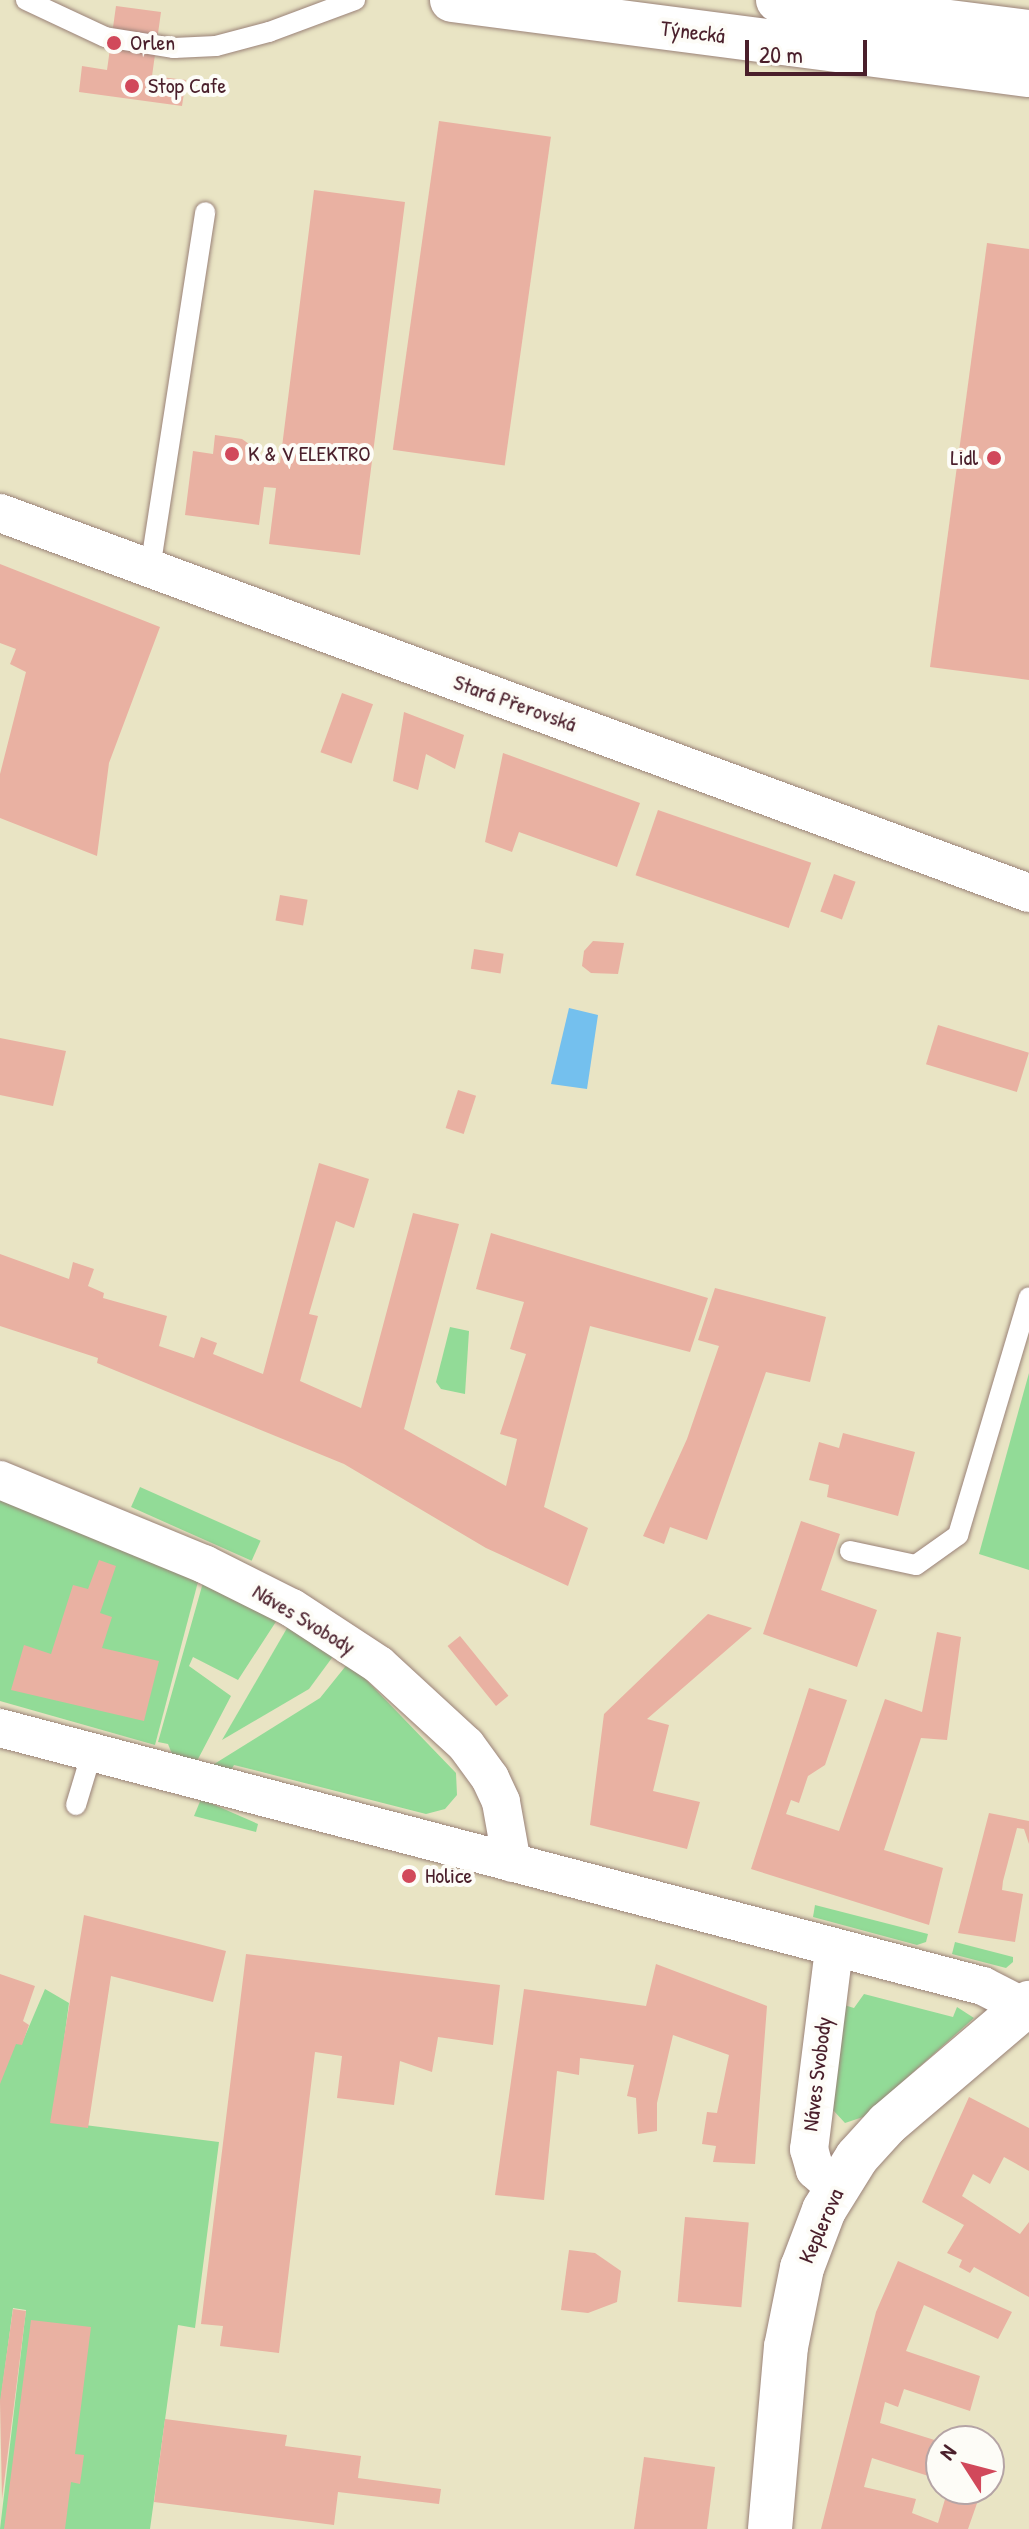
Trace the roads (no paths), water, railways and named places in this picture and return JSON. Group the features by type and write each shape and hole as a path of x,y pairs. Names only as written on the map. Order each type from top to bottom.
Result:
{"main road":[{"name":"Týnecká","path":"452,0 1029,75"},
{"path":"778,0 922,8 1029,32"},
{"name":"Keplerova","path":"770,2529 795,2293 814,2231 836,2189 887,2124 1026,2005"}],"street":[{"name":"Stará Přerovská","path":"0,513 1029,893"},
{"name":"Náves Svobody","path":"0,1480 204,1564 292,1608 379,1665 466,1745 490,1778 501,1802 512,1863"},
{"path":"0,1728 983,1986 1026,2005"},
{"name":"Náves Svobody","path":"834,1949 809,2149 815,2170 836,2189"}],"lane":[{"path":"26,0 105,37 174,48 216,46 355,0"},
{"path":"150,569 205,212"},
{"path":"850,1551 916,1565 958,1535 1029,1297"},
{"path":"76,1805 92,1752"}],"water":[{"path":"569,1008 598,1015 587,1089 551,1084"}],"place":[{"name":"Orlen","path":"114,43"},
{"name":"Stop Cafe","path":"132,86"},
{"name":"K & V ELEKTRO","path":"232,454"},
{"name":"Lidl","path":"994,458"},
{"name":"Holice","path":"409,1876"}]}
